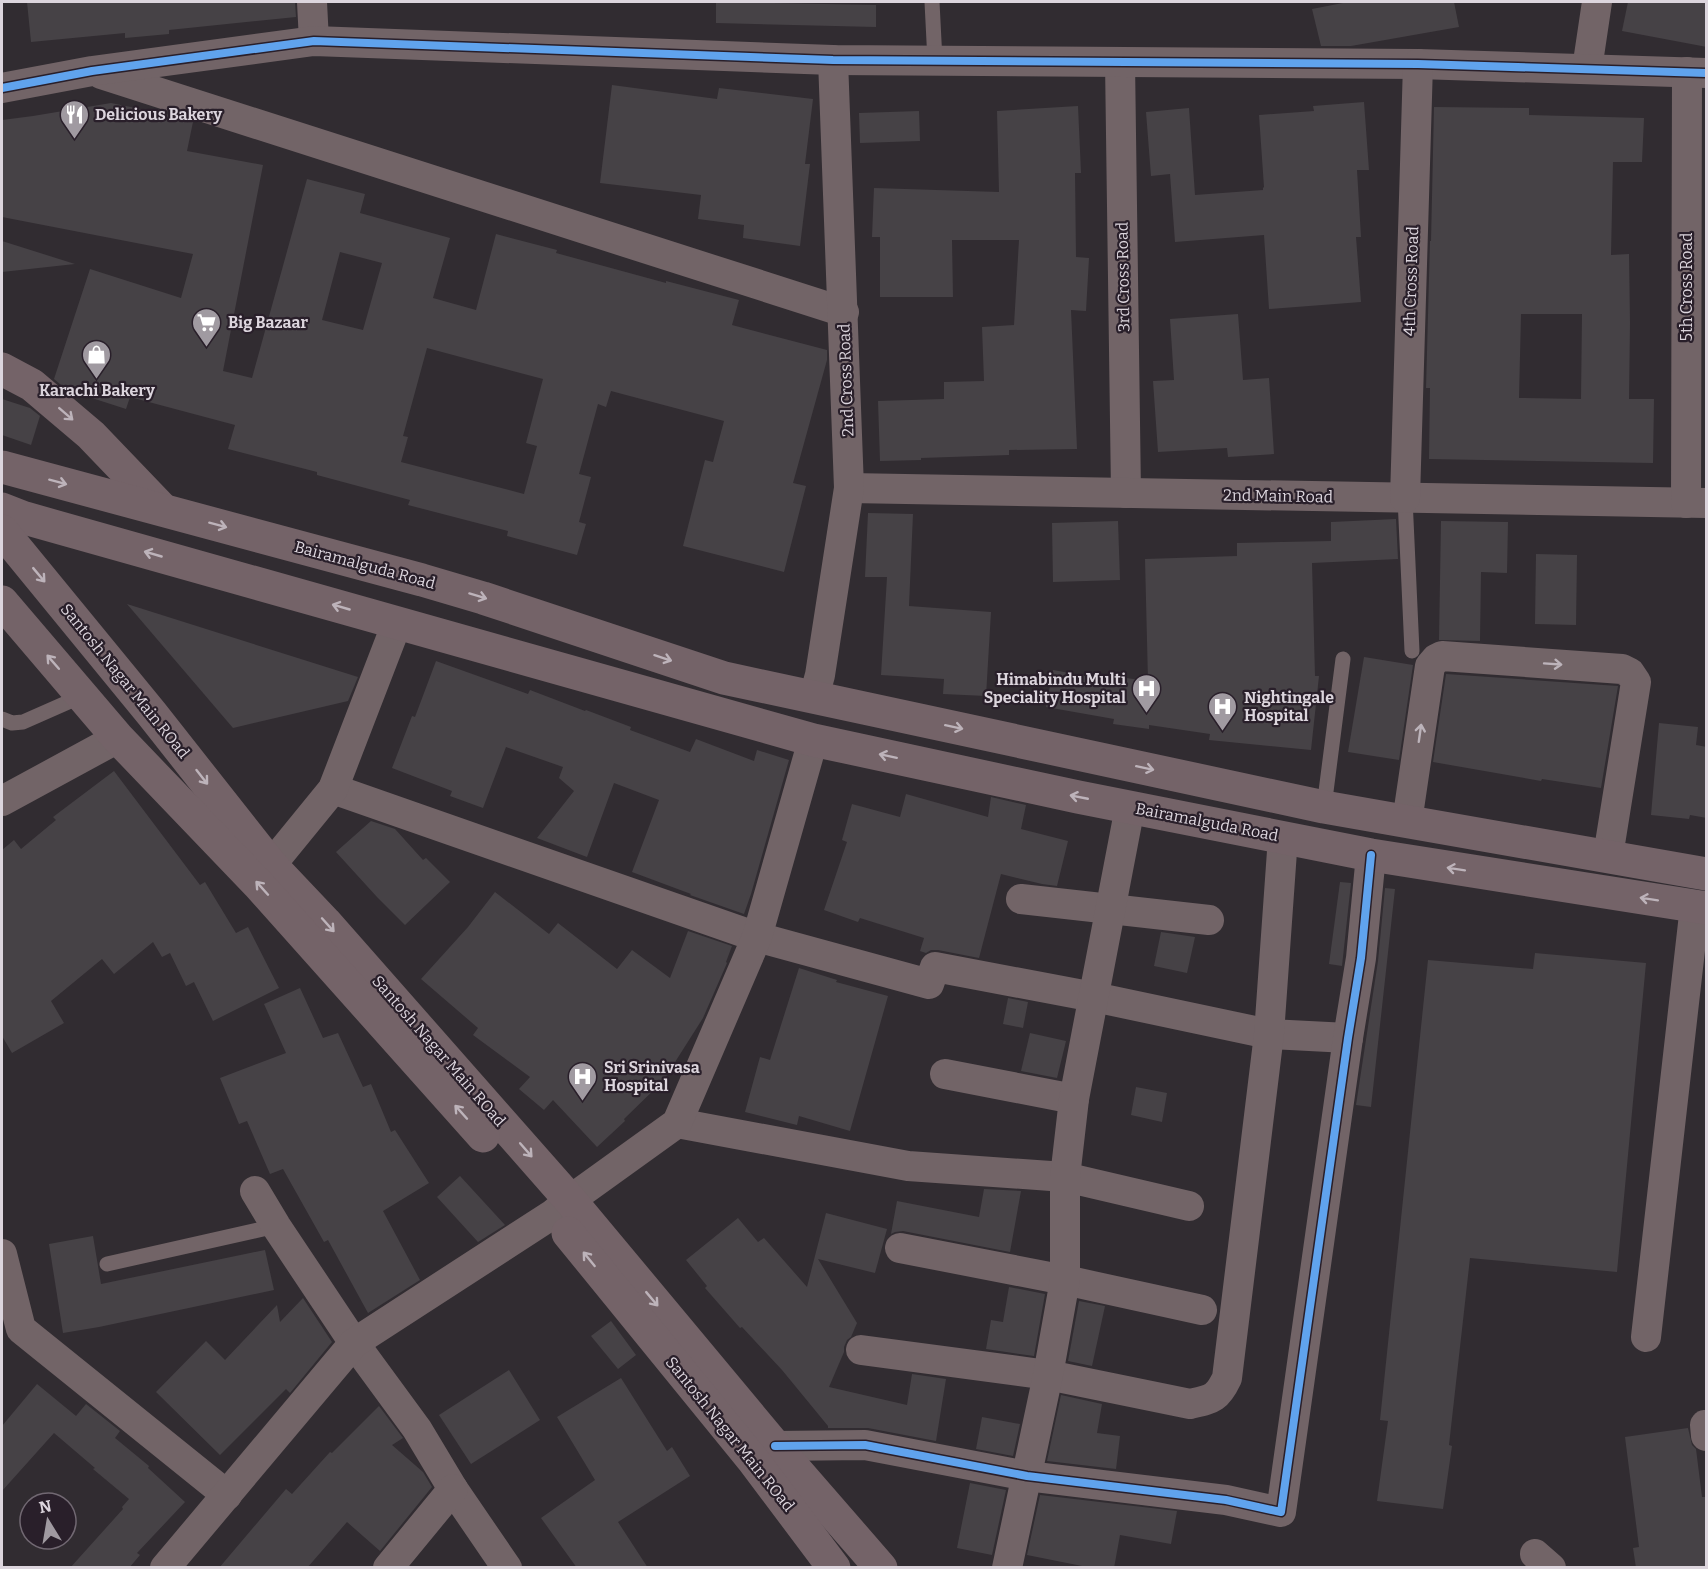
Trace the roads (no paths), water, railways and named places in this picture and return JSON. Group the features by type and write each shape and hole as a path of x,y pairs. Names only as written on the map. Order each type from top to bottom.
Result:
{"main road":[{"path":"2,369 32,385 91,435 162,509"},
{"name":"Bairamalguda Road","path":"2,466 483,598 724,678 1324,807 1707,874"},
{"name":"Bairamalguda Road","path":"2,509 25,518 813,740 1371,855 1701,907"},
{"name":"Santosh Nagar Main ROad","path":"2,531 152,714 271,865 333,930 561,1207 834,1568"},
{"name":"Santosh Nagar Main ROad","path":"4,612 118,738 561,1207 881,1568"},
{"path":"712,712 724,678"}],"street":[{"path":"312,2 314,41"},
{"path":"1587,69 1597,2"},
{"path":"2,88 92,71 314,41 833,60 1418,64 1697,72"},
{"name":"2nd Cross Road","path":"814,697 820,675 849,488 833,60"},
{"name":"3rd Cross Road","path":"1120,62 1126,493"},
{"name":"4th Cross Road","path":"1404,498 1418,64"},
{"path":"92,71 844,312"},
{"name":"5th Cross Road","path":"1696,503 1697,72"},
{"name":"2nd Main Road","path":"849,488 1696,503"},
{"path":"271,865 333,789 397,623"},
{"path":"1407,822 1430,666 1436,659 1442,656 1622,669 1636,682 1608,856"},
{"path":"2,801 118,738"},
{"path":"165,1568 354,1343 561,1207 677,1123 757,938 813,740"},
{"path":"333,789 757,938 929,984 935,967 1094,997 1269,1034 1348,1038"},
{"path":"1007,1568 1048,1375 1065,1280 1065,1177 1074,1099 1130,807"},
{"path":"861,1350 1048,1375 1190,1404 1208,1400 1221,1392 1227,1378 1269,1034 1283,837"},
{"path":"775,1446 865,1445 1027,1476 1226,1500 1281,1512 1361,958 1371,855"},
{"path":"1021,899 1209,921"},
{"path":"1646,1337 1701,907"},
{"path":"945,1074 1074,1099"},
{"path":"677,1123 908,1166 1065,1177 1189,1206"},
{"path":"255,1191 354,1343 417,1429 453,1489 507,1568"},
{"path":"900,1248 1065,1280 1202,1310"},
{"path":"2,1254 21,1329 227,1495"},
{"path":"388,1568 453,1489"}],"lane":[{"path":"932,2 935,61"},
{"path":"1404,498 1412,651"},
{"path":"1324,807 1343,659"},
{"path":"2,719 12,723 22,722 82,696"},
{"path":"107,1264 276,1226"}],"place":[{"name":"Delicious Bakery","path":"74,140"},
{"name":"Big Bazaar","path":"207,348"},
{"name":"Karachi Bakery","path":"97,380"},
{"name":"Himabindu Multi Speciality Hospital","path":"1147,714"},
{"name":"Nightingale Hospital","path":"1223,732"},
{"name":"Sri Srinivasa Hospital","path":"583,1102"}]}
